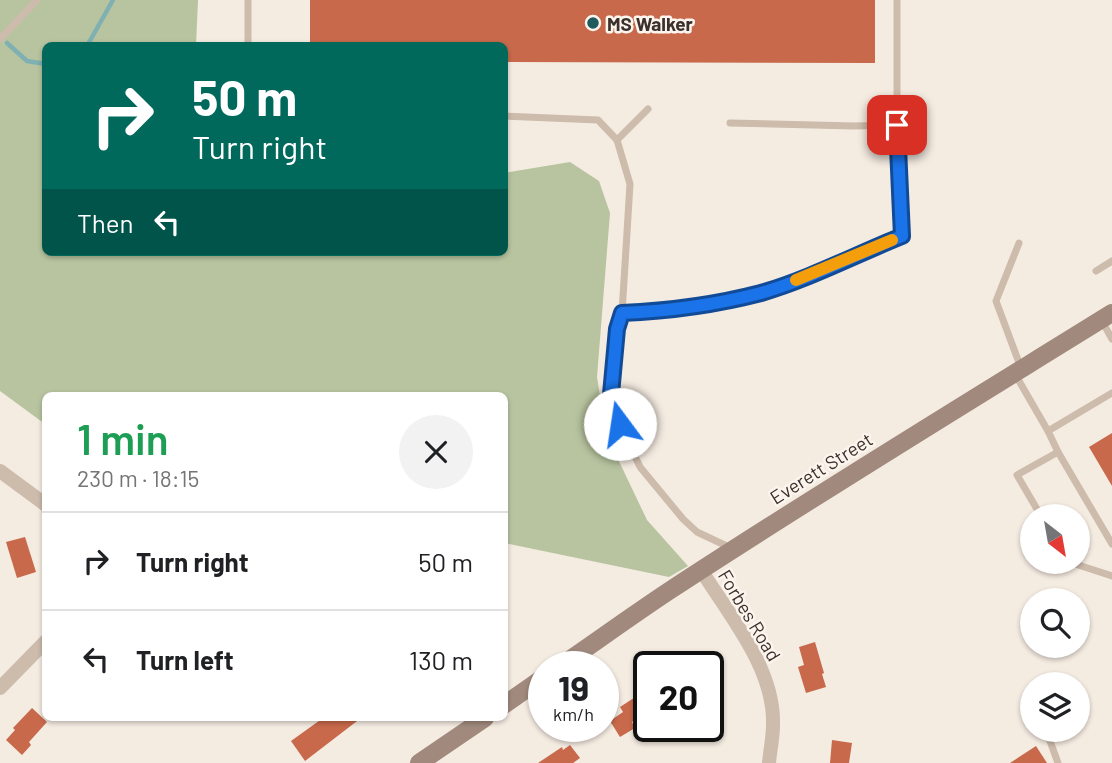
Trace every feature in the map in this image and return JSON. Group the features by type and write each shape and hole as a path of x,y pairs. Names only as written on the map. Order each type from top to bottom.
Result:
{"street":[{"name":"Everett Street","path":"582,651 701,570 877,457 1107,317"},
{"path":"0,471 42,502"},
{"name":"Forbes Road","path":"701,570 757,657 766,680 773,724 769,763"},
{"path":"0,688 42,645"},
{"path":"508,702 528,688"},
{"path":"419,763 481,721"}],"lane":[{"path":"0,39 37,0"},
{"path":"248,0 248,42"},
{"path":"622,313 667,311 763,292 902,236 897,125 897,0"},
{"path":"617,140 648,109"},
{"path":"508,116 598,120 617,140 629,184 622,313 617,329 611,394 620,424 640,467 697,533 733,550"},
{"path":"730,123 897,125"},
{"path":"1019,243 996,300 1018,371 1058,452 1112,544"},
{"path":"1096,271 1112,261"},
{"path":"1107,317 1112,339"},
{"path":"1048,431 1112,393"},
{"path":"1034,504 1017,475 1058,452"},
{"path":"1090,569 1112,576"},
{"path":"1051,742 1059,763"}],"green space":[{"path":"0,0 198,0 196,42 42,42 42,256 508,256 508,172 570,162 599,181 610,213 597,377 606,434 647,520 688,566 669,577 508,544 508,392 42,392 42,422 0,391"}],"building":[{"name":"MS Walker","path":"310,0 875,0 875,63 508,62 508,42 310,42"},
{"path":"1112,433 1112,486 1089,447"},
{"path":"25,537 36,572 17,578 6,542"},
{"path":"815,642 826,687 806,693 798,667 804,665 799,647"},
{"path":"633,699 633,729 620,737 619,715 623,712 620,707"},
{"path":"32,708 42,717 42,721 47,722 29,742 31,745 22,755 6,740 15,730 13,728"},
{"path":"319,721 357,721 305,761 291,741"},
{"path":"832,740 852,743 849,763 830,763"},
{"path":"570,745 580,758 573,763 538,763 562,747 563,750"},
{"path":"1036,746 1047,763 1010,763"}],"waterway":[{"path":"89,42 113,0"},
{"path":"7,43 27,61 42,63"}],"slow traffic":[{"path":"796,280 892,240"}],"place":[{"name":"MS Walker","path":"593,23"}],"route":[{"path":"620,424 611,394 617,329 622,313 667,311 763,292 902,236 897,125"}]}
